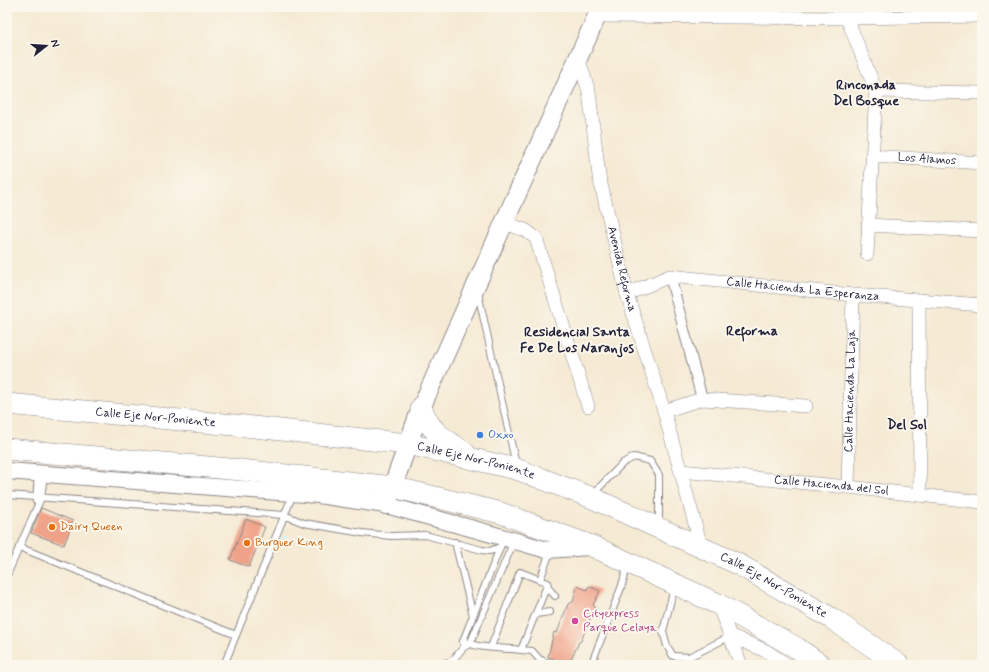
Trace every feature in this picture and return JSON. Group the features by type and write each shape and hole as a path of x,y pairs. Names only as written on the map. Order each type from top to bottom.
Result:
{"main road":[{"path":"390,496 422,408 578,57 600,11"},
{"name":"Calle Eje Nor-Poniente","path":"7,404 221,424 408,444 516,469 590,497 738,564 831,618 899,665"},
{"path":"422,408 429,424 440,435 474,459"},
{"path":"7,449 241,470 390,496 501,513 592,546 718,604 797,648 821,665"}],"street":[{"path":"600,11 847,18 982,16"},
{"path":"847,18 876,91 867,254"},
{"name":"Avenida Reforma","path":"578,57 589,92 599,176 627,294 664,411 701,546"},
{"path":"876,91 982,93"},
{"name":"Los Alamos","path":"872,156 982,163"},
{"path":"504,223 526,230 536,238 588,406"},
{"path":"868,225 982,231"},
{"path":"670,276 702,399"},
{"name":"Calle Hacienda La Esperanza","path":"627,294 670,276 853,295 982,305"},
{"name":"Calle Hacienda La Laja","path":"848,487 853,295"},
{"path":"919,300 920,495"},
{"path":"664,411 702,399 806,406"},
{"path":"7,471 41,475 292,494 390,496 506,542 547,550 592,546"},
{"name":"Calle Hacienda del Sol","path":"681,471 982,502"},
{"path":"718,604 741,665"},
{"path":"731,636 766,651 787,665"}],"lane":[{"path":"476,286 516,469"},
{"path":"590,497 623,463 634,457 650,461 659,476 659,527"},
{"path":"7,575 36,509 39,498 41,475"},
{"path":"224,665 292,494"},
{"path":"7,495 284,515 304,523 362,533 390,536 425,535 490,551 506,542"},
{"path":"455,542 477,628"},
{"path":"467,646 463,640 506,542"},
{"path":"438,665 453,663 467,646 477,628 506,542"},
{"path":"19,547 236,635"},
{"path":"540,580 550,550"},
{"path":"591,665 621,588 629,563"},
{"path":"491,647 520,572 548,583 547,586 555,596"},
{"path":"675,584 664,631 667,646 673,656 689,657 731,636"},
{"path":"521,650 547,586"},
{"path":"536,614 550,612"},
{"path":"467,646 532,651 539,659 552,665"}],"building":[{"name":"Dairy Queen","path":"41,508 73,521 64,545 31,533"},
{"name":"Burguer King","path":"246,519 265,527 249,567 230,560"},
{"path":"577,586 587,590 589,586 600,591 593,605 595,607 581,641 579,642 569,664 548,657 554,632 557,633 568,604 573,602"}],"place":[{"name":"Oxxo","path":"480,435"},
{"name":"Dairy Queen","path":"52,527"},
{"name":"Burguer King","path":"247,543"},
{"name":"Cityexpress Parque Celaya","path":"575,621"}],"district":[{"name":"Rinconada Del Bosque","path":"866,94"},
{"name":"Reforma","path":"752,331"},
{"name":"Residencial Santa Fe De Los Naranjos","path":"577,340"},
{"name":"Del Sol","path":"907,425"}]}
